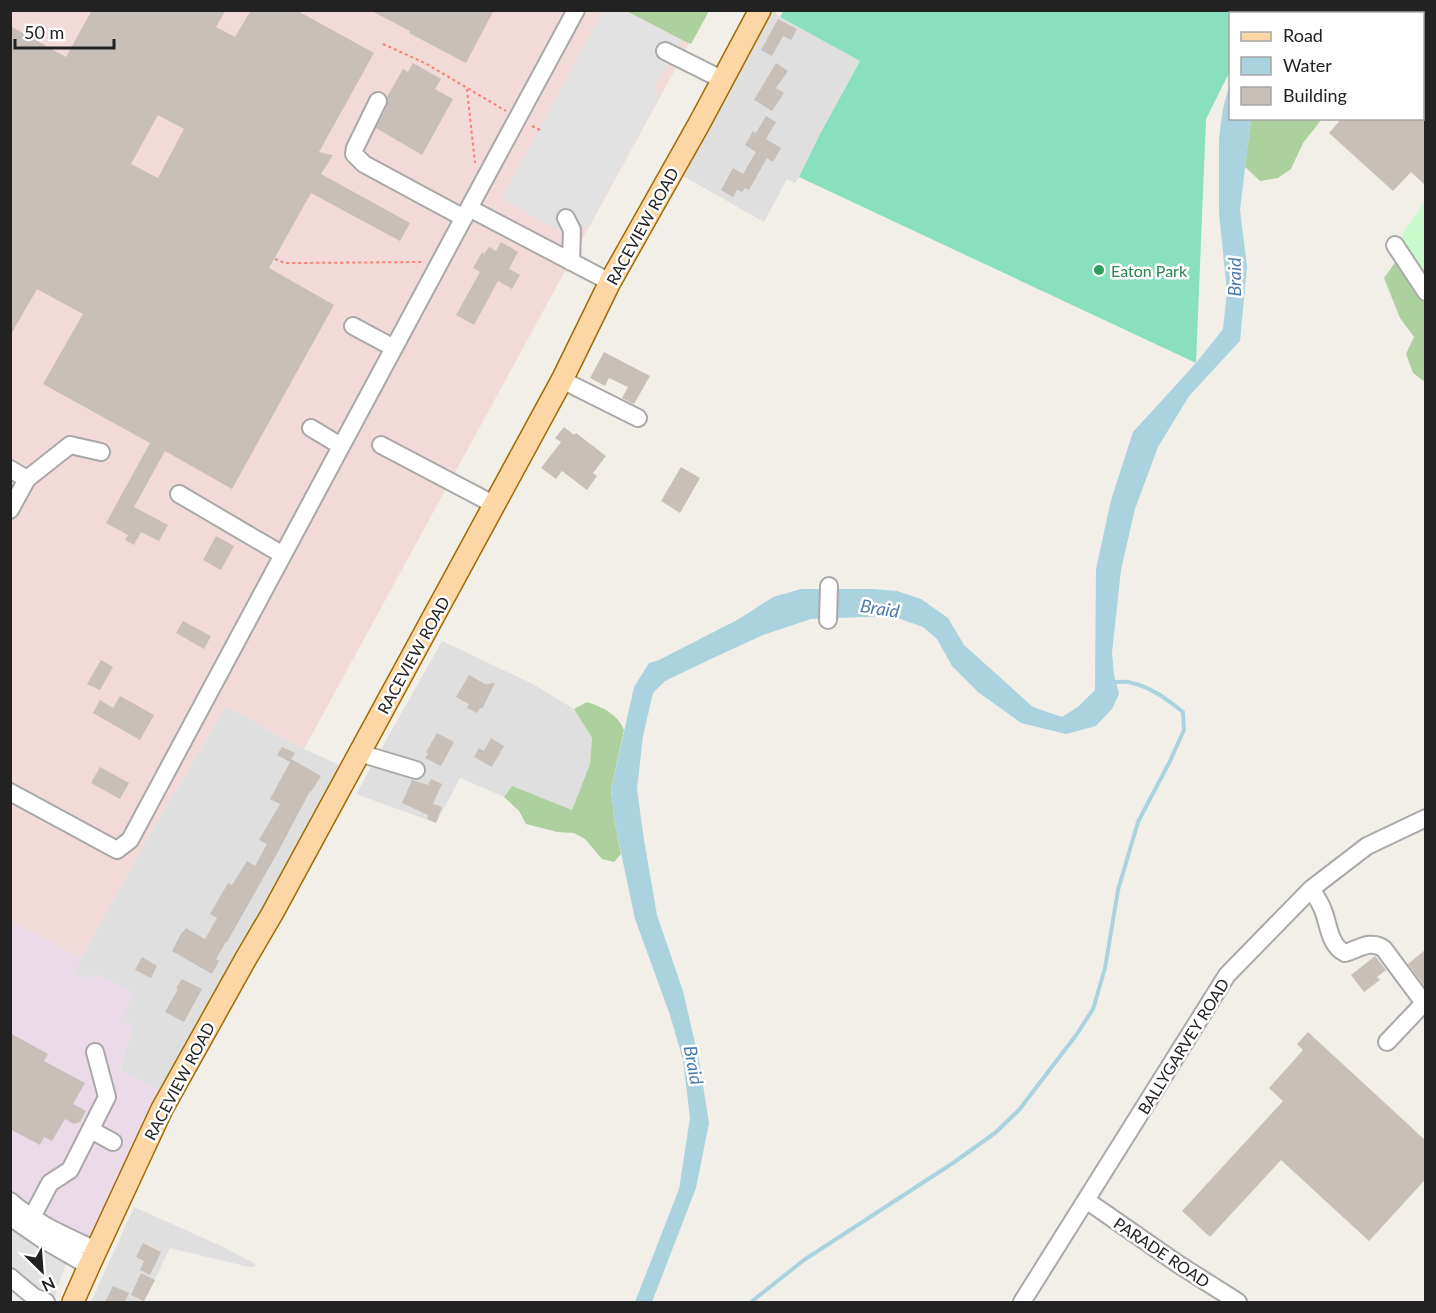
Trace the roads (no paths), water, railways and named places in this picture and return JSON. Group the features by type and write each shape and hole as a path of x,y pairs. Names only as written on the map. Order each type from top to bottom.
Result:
{"main road":[{"name":"RACEVIEW ROAD","path":"73,1302 162,1109 272,915 562,380 610,282 760,10"}],"street":[{"path":"10,792 117,850 130,840 576,10"},
{"path":"665,51 723,80"},
{"path":"378,101 354,154 364,164 610,282"},
{"path":"566,218 572,230 571,262"},
{"path":"1395,245 1425,292"},
{"path":"353,326 394,348"},
{"path":"562,380 638,418"},
{"path":"311,428 341,446"},
{"path":"10,510 27,478 70,445 101,452"},
{"path":"381,445 495,505"},
{"path":"10,469 27,478"},
{"path":"179,494 283,555"},
{"path":"828,620 829,586"},
{"path":"359,753 416,770"},
{"name":"BALLYGARVEY ROAD","path":"1022,1302 1227,975 1311,889 1367,846 1425,818"},
{"path":"1311,889 1323,910 1331,939 1340,951 1345,953 1372,943 1378,945 1384,949 1424,1003 1387,1042"},
{"path":"32,1217 50,1183 70,1170 107,1097 95,1052"},
{"path":"91,1130 113,1142"},
{"name":"PARADE ROAD","path":"1086,1200 1178,1264 1238,1302"},
{"path":"10,1201 32,1217 63,1234 92,1258"},
{"path":"10,1217 42,1239 92,1258"},
{"path":"10,1277 34,1297 46,1302"}],"water":[{"path":"1269,10 1358,10 1356,12 1268,12"},
{"name":"Braid","path":"1229,87 1229,120 1251,120 1240,210 1247,266 1240,341 1189,396 1158,447 1135,509 1121,570 1112,653 1119,694 1112,709 1096,726 1066,734 1021,723 978,692 952,666 937,639 923,627 892,616 811,619 763,635 713,658 665,681 653,693 643,736 637,789 657,915 683,991 699,1060 709,1123 696,1188 652,1302 635,1302 679,1189 690,1118 683,1060 670,1015 635,919 615,824 611,790 634,687 649,663 739,619 773,597 801,589 874,589 897,591 921,599 948,618 964,645 1033,707 1062,717 1079,706 1095,690 1096,569 1111,500 1133,432 1196,363 1223,329 1227,292 1219,213 1219,138"}],"waterway":[{"path":"751,1302 804,1260 995,1133 1019,1110 1077,1034 1093,1009 1105,968 1118,890 1138,822 1184,730 1183,712 1165,699 1139,685 1113,682"}],"place":[{"name":"Eaton Park","path":"1099,270"}]}
